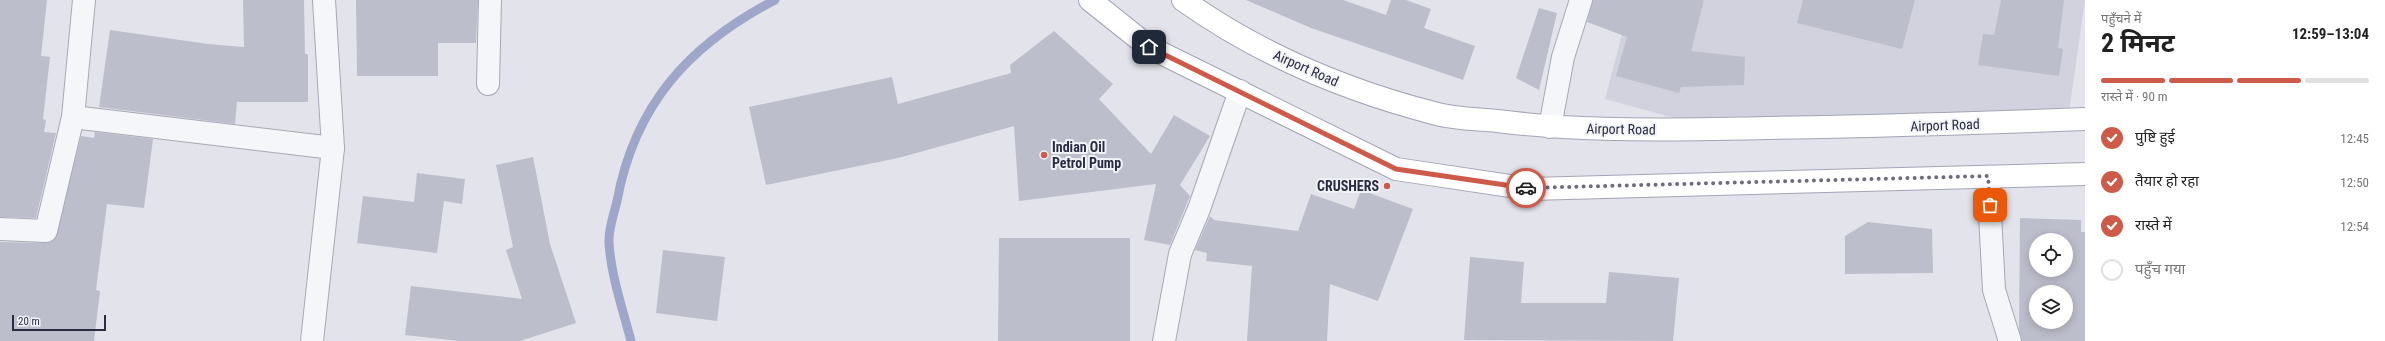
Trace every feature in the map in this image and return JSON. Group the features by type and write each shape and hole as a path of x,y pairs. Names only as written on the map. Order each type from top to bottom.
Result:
{"main road":[{"name":"Airport Road","path":"1183,0 1222,27 1269,51 1346,86 1439,114 1550,128 1663,130 1893,127 2085,119"},
{"path":"1092,2 1149,47 1396,169 1531,189 2085,174"}],"street":[{"path":"0,229 46,231 73,117 84,0"},
{"path":"312,341 333,148 324,0"},
{"path":"488,84 490,0"},
{"path":"1550,128 1563,57 1582,0"},
{"path":"1164,341 1180,254 1199,209 1240,91"},
{"path":"73,117 333,148"},
{"path":"1988,176 1994,290 2010,341"}],"shaded area":[{"path":"1631,0 2085,0 2069,112 1686,121 1605,99"}],"building":[{"path":"0,0 47,0 41,56 50,57 43,119 46,120 44,132 56,133 36,218 0,217"},
{"path":"243,0 304,0 305,54 308,54 308,102 237,102 235,124 99,107 110,30 208,44 244,47"},
{"path":"356,0 478,0 476,43 438,43 438,76 357,76"},
{"path":"1246,0 1343,0 1386,15 1391,0 1406,0 1431,9 1424,28 1475,46 1463,80 1311,28"},
{"path":"1593,0 1704,0 1691,51 1745,57 1744,85 1681,87 1679,93 1616,76 1627,37 1587,22"},
{"path":"1803,0 1915,0 1902,49 1797,23"},
{"path":"2001,0 2064,0 2058,48 2063,49 2059,76 1978,65 1983,34 1994,35"},
{"path":"1539,8 1557,13 1539,90 1516,78"},
{"path":"1054,31 1113,84 1099,99 1151,154 1174,115 1210,136 1180,185 1190,196 1170,245 1144,240 1156,184 1019,201 1014,126 898,158 766,185 749,107 892,77 898,104 1011,73 1010,65"},
{"path":"95,132 153,139 144,208 107,204 96,290 100,291 94,341 0,341 0,242 45,243 55,239 81,136 94,138"},
{"path":"533,157 550,244 576,323 520,341 459,341 405,335 411,286 522,299 506,250 513,247 496,165"},
{"path":"417,173 465,179 462,204 444,201 437,253 357,243 363,196 414,202"},
{"path":"1361,190 1413,209 1378,301 1330,284 1327,341 1247,341 1252,266 1206,261 1207,253 1195,250 1210,216 1214,220 1298,231 1311,194 1354,209"},
{"path":"2020,218 2081,220 2081,232 2085,232 2085,341 2022,341 2019,329"},
{"path":"1868,222 1932,229 1933,273 1845,274 1845,236"},
{"path":"999,238 1130,238 1130,341 998,341"},
{"path":"663,250 725,257 717,321 656,313"},
{"path":"1470,257 1524,262 1521,303 1606,303 1609,272 1679,278 1673,341 1464,340"}],"waterway":[{"path":"631,341 615,280 610,255 609,233 625,166 637,135 652,107 670,81 692,58 717,37 744,18 775,0"}],"way so far":[{"path":"1526,188 1988,176 1990,205"}],"place":[{"name":"Indian Oil Petrol Pump","path":"1044,155"},
{"name":"CRUSHERS","path":"1387,186"}],"route":[{"path":"1149,47 1396,169 1526,188"}]}
